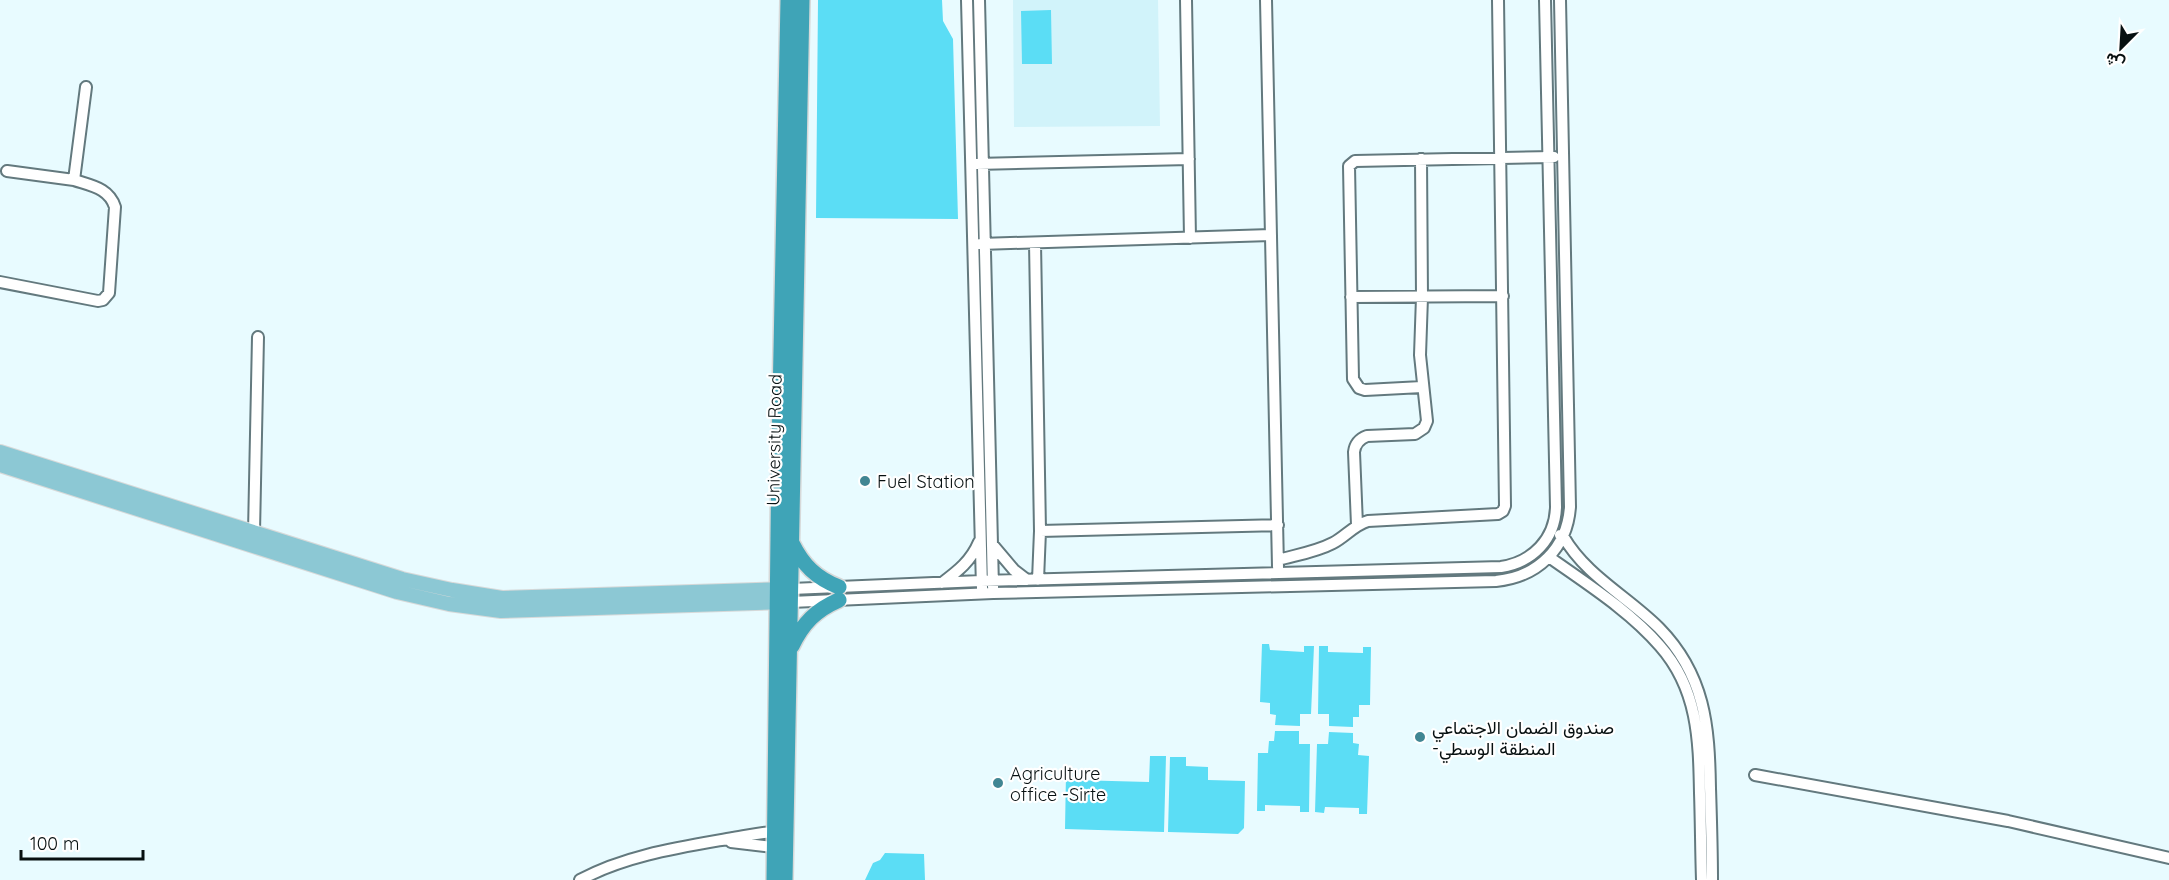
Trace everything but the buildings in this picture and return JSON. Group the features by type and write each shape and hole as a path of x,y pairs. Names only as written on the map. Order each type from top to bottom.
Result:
{"highway":[{"name":"University Road","path":"785,880 780,832 791,195 788,0"},
{"name":"University Road","path":"791,195 802,0"},
{"name":"University Road","path":"780,832 790,651 784,596 792,543 786,451"},
{"path":"790,651 798,634 813,615 839,594 807,567 792,543"},
{"name":"University Road","path":"774,880 780,848"}],"main road":[{"path":"0,452 410,581 452,590 502,598 784,596"},
{"path":"0,465 397,592 449,604 501,611 784,596"}],"street":[{"path":"967,0 981,581 988,594"},
{"path":"979,0 993,581 988,594"},
{"path":"1186,0 1190,238"},
{"path":"1266,0 1279,586"},
{"path":"1278,560 1326,546 1357,525 1374,519 1498,514 1505,506 1498,0"},
{"path":"839,594 981,581 1501,567 1524,560 1539,549 1551,531 1557,507 1545,0"},
{"path":"784,596 988,594 1496,580 1513,578 1529,572 1549,557 1563,536 1570,507 1560,0"},
{"path":"74,180 87,87"},
{"path":"1422,387 1368,390 1356,385 1353,376 1349,166 1355,161 1564,156"},
{"path":"971,164 1189,159"},
{"path":"1357,525 1354,452 1356,444 1367,436 1412,435 1422,431 1427,421 1419,336 1422,297 1421,159"},
{"path":"0,282 93,301 103,300 109,293 115,207 111,196 106,192 74,180 7,171"},
{"path":"973,244 1271,235"},
{"path":"1033,580 1040,531 1035,243"},
{"path":"1351,297 1503,296"},
{"path":"254,532 258,337"},
{"path":"1040,531 1278,525"},
{"path":"1551,531 1563,536 1585,566 1648,618 1667,637 1683,658 1696,682 1709,734 1712,880"},
{"path":"941,583 965,565 974,554 980,539"},
{"path":"992,544 1014,570 1033,580"},
{"path":"1549,557 1608,600 1652,637 1667,654 1685,685 1696,718 1699,742 1702,880"},
{"path":"1524,560 1529,572"},
{"path":"1755,775 2008,821 2169,858"},
{"path":"580,880 621,862 719,841 780,832"},
{"path":"719,841 780,848"}],"shaded area":[{"path":"818,0 942,0 943,21 953,39 958,219 816,218"},
{"path":"1013,0 1158,0 1160,126 1014,127"},
{"path":"1051,10 1052,64 1022,64 1021,11"},
{"path":"1262,644 1269,644 1270,650 1304,652 1304,646 1314,646 1311,714 1300,714 1300,726 1275,725 1276,715 1270,714 1270,703 1260,702"},
{"path":"1319,646 1328,646 1328,652 1363,653 1363,647 1371,647 1370,705 1359,705 1359,717 1353,717 1353,727 1329,726 1329,714 1318,714"},
{"path":"1275,731 1299,731 1299,744 1310,744 1309,812 1300,812 1300,806 1265,805 1265,811 1257,811 1258,753 1268,753 1269,741 1274,741"},
{"path":"1329,732 1353,733 1353,743 1359,744 1358,755 1369,756 1367,814 1359,814 1359,808 1325,807 1324,813 1315,812 1317,744 1328,744"},
{"path":"1150,756 1166,756 1164,832 1065,829 1066,773 1074,773 1074,780 1149,782"},
{"path":"1170,757 1186,757 1186,766 1208,767 1208,780 1245,781 1244,828 1238,834 1168,832"},
{"path":"885,853 924,854 925,880 865,880 873,863 880,860"}],"place":[{"name":"Fuel Station","path":"865,481"},
{"name":"صندوق الضمان الاجتماعي -المنطقة الوسطي","path":"1420,737"},
{"name":"Agriculture office -Sirte","path":"998,783"}]}
